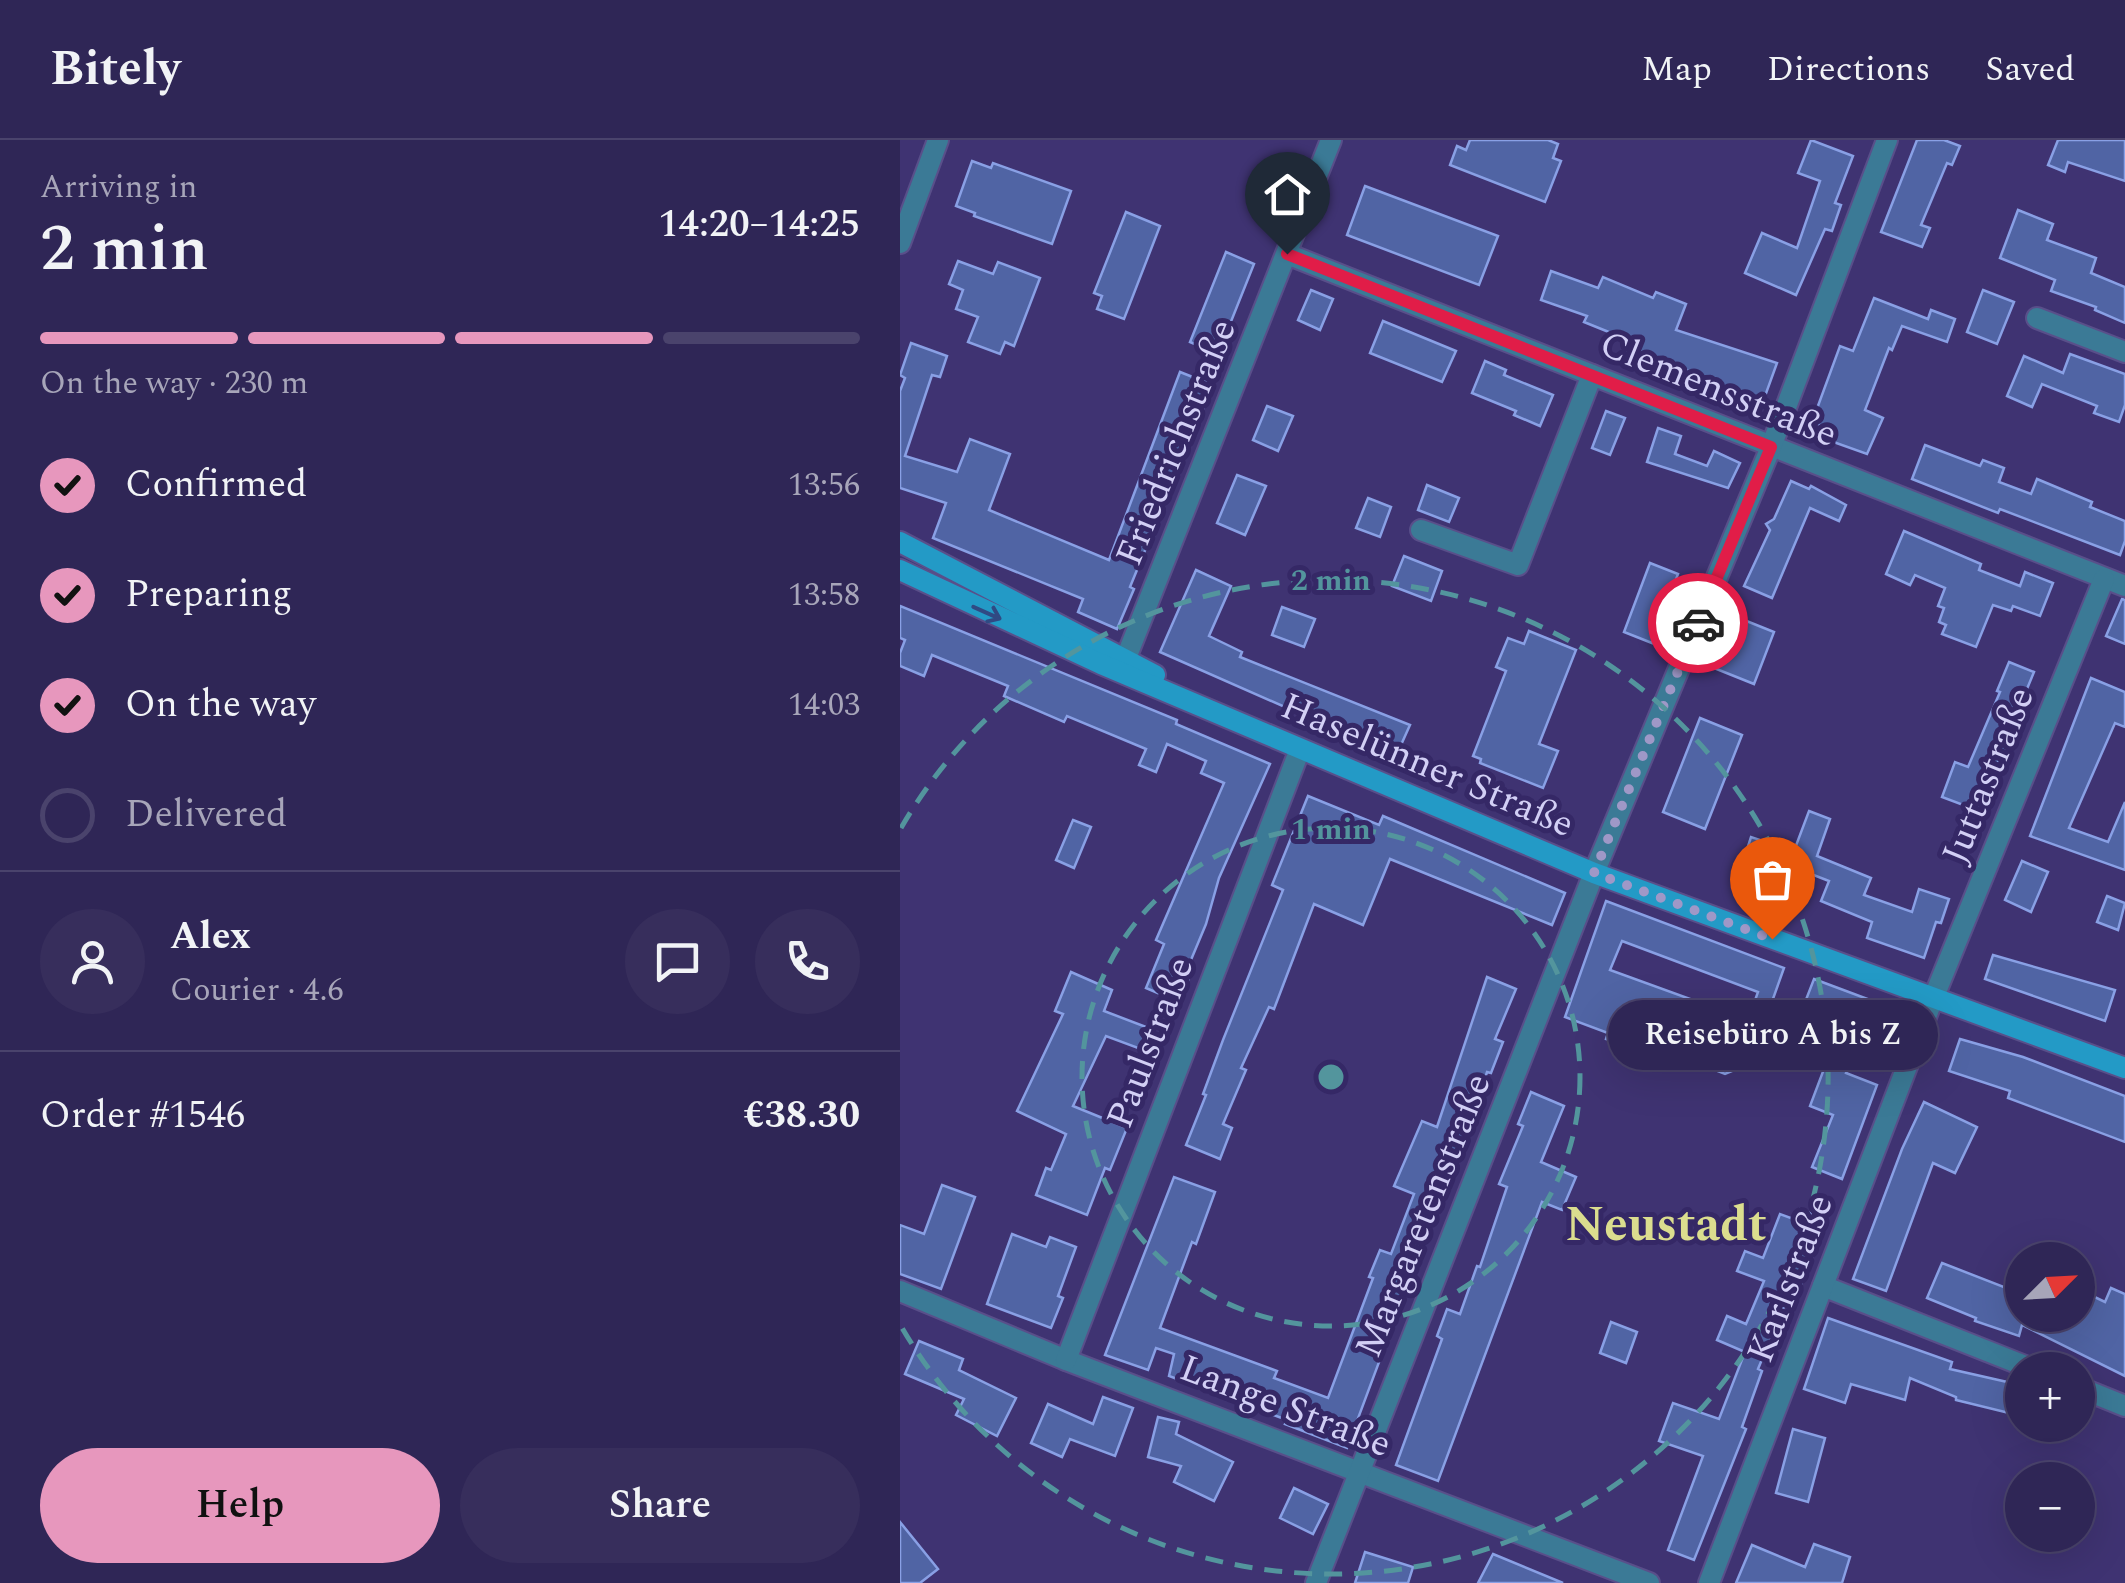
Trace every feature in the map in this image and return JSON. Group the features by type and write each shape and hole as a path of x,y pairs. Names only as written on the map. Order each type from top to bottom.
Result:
{"street":[{"path":"900,243 938,140"},
{"name":"Friedrichstraße","path":"1126,658 1331,140"},
{"name":"Margaretenstraße","path":"1316,1583 1594,873 1771,447 1887,140"},
{"name":"Clemensstraße","path":"1287,254 2115,582"},
{"path":"2037,318 2125,352"},
{"path":"1421,530 1518,565 1592,375"},
{"name":"Haselünner Straße","path":"900,542 1126,658 1212,709"},
{"name":"Haselünner Straße","path":"900,570 1101,664 1594,873 2125,1068"},
{"name":"Juttastraße","path":"1934,998 2115,582"},
{"name":"Paulstraße","path":"1066,1360 1300,749"},
{"name":"Karlstraße","path":"1709,1583 1934,998"},
{"path":"1823,1286 2005,1358"},
{"name":"Lange Straße","path":"900,1291 1066,1360 1648,1583"},
{"path":"2095,1394 2125,1406"}],"building":[{"path":"1470,140 1548,140 1558,144 1553,158 1561,161 1545,202 1450,165 1457,146 1466,150"},
{"path":"1811,140 1853,156 1835,203 1841,205 1832,231 1825,229 1796,295 1745,273 1762,233 1797,248 1820,181 1798,173"},
{"path":"1917,140 1944,140 1960,146 1952,165 1947,163 1921,225 1930,228 1922,247 1881,232"},
{"path":"2058,140 2125,140 2125,181 2068,162 2065,172 2048,165"},
{"path":"972,161 991,168 993,163 1071,191 1052,244 956,206"},
{"path":"1365,186 1498,236 1479,285 1347,235"},
{"path":"2018,210 2053,224 2047,240 2096,258 2091,273 2125,287 2125,323 2095,310 2096,307 2051,291 2055,280 2000,258"},
{"path":"1126,212 1160,226 1124,319 1097,309 1102,296 1094,293"},
{"path":"1226,252 1254,264 1218,354 1190,342"},
{"path":"958,261 993,274 998,262 1040,278 1014,346 1005,342 1000,354 968,342 978,317 956,309 963,290 949,284"},
{"path":"1551,271 1598,288 1603,277 1653,298 1656,292 1686,304 1676,330 1777,363 1760,410 1683,382 1687,370 1634,349 1636,343 1584,322 1587,316 1541,300"},
{"path":"1311,290 1333,299 1320,330 1298,320"},
{"path":"1983,290 2014,302 1997,344 1967,332"},
{"path":"1874,298 1928,319 1931,310 1955,319 1947,342 1902,326 1892,350 1889,348 1865,410 1883,418 1867,454 1825,439 1815,414 1840,346 1853,351"},
{"path":"1383,321 1456,351 1442,382 1370,353"},
{"path":"911,343 947,356 940,377 932,375 905,456 957,472 970,439 1010,454 989,510 1109,560 1180,372 1213,385 1130,587 1134,589 1117,629 1078,612 1083,599 933,538 946,503 900,488 900,391 905,378 900,375"},
{"path":"2070,354 2125,374 2125,405 2119,422 2094,413 2097,406 2042,384 2032,407 2007,396 2024,356 2063,373"},
{"path":"1485,361 1506,370 1504,375 1553,395 1540,426 1514,415 1516,411 1472,393"},
{"path":"1267,406 1293,416 1278,451 1253,440"},
{"path":"1606,411 1625,418 1610,455 1592,448"},
{"path":"1658,428 1681,436 1675,454 1707,466 1714,451 1740,463 1728,488 1647,462"},
{"path":"1925,445 1980,466 1983,460 2004,468 1999,482 2031,494 2037,479 2092,502 2090,507 2125,521 2120,555 1912,479"},
{"path":"1237,475 1266,486 1245,535 1217,523"},
{"path":"1791,481 1809,489 1811,486 1846,505 1839,521 1810,508 1772,598 1744,586 1770,530 1766,524 1774,519"},
{"path":"1427,485 1459,498 1449,522 1418,510"},
{"path":"1368,498 1391,507 1380,537 1356,528"},
{"path":"1904,531 1981,564 1979,570 2020,586 2025,572 2053,583 2040,616 2013,606 2011,611 1993,605 1976,647 1942,634 1946,625 1939,622 1944,608 1938,606 1945,588 1915,575 1910,585 1886,574"},
{"path":"1404,556 1442,571 1431,601 1392,586"},
{"path":"1650,563 1678,574 1652,643 1624,632"},
{"path":"1196,570 1231,586 1209,636 1242,652 1240,657 1410,725 1396,756 1160,652"},
{"path":"2122,599 2125,600 2125,644 2106,636"},
{"path":"900,606 1177,720 1176,724 1270,764 1219,878 1188,967 1193,969 1179,1002 1146,988 1164,944 1156,940 1224,783 1201,773 1206,761 1167,744 1156,772 1139,765 1146,749 1067,716 1064,722 1004,696 1008,686 932,655 924,676 900,666 905,640 900,638"},
{"path":"1282,607 1315,619 1304,647 1272,635"},
{"path":"1734,616 1774,632 1754,684 1709,666 1720,637 1725,639"},
{"path":"1529,631 1576,650 1539,744 1558,751 1543,788 1480,763 1481,759 1473,756 1506,671 1496,667 1508,638 1524,644"},
{"path":"2009,662 2034,672 2012,725 2017,727 2004,755 2001,754 1979,811 1942,797 1955,762 1968,767"},
{"path":"2091,678 2125,692 2125,727 2115,723 2069,828 2108,842 2125,802 2125,870 2030,836"},
{"path":"1700,718 1742,735 1705,829 1663,812"},
{"path":"1308,796 1379,825 1383,816 1565,893 1552,925 1390,859 1363,925 1314,904 1274,1009 1269,1007 1241,1068 1246,1070 1223,1124 1232,1128 1220,1159 1186,1145 1283,890 1272,885"},
{"path":"1809,811 1830,819 1817,856 1871,878 1864,895 1912,912 1919,889 1949,899 1924,958 1867,938 1872,922 1821,901 1829,881 1793,867 1785,889 1739,874 1751,837 1794,851"},
{"path":"1073,820 1091,827 1074,868 1056,860"},
{"path":"2022,861 2048,872 2031,912 2005,900"},
{"path":"2107,896 2125,903 2118,930 2097,922"},
{"path":"1606,901 1784,968 1769,1010 1778,1013 1761,1059 1725,1074 1664,1050 1660,1060 1606,1039 1608,1033 1565,1017","holes":["1622,941 1758,992 1748,1020 1610,970"]},
{"path":"1993,955 2115,990 2105,1021 1985,979"},
{"path":"1071,972 1112,990 1104,1011 1154,1030 1146,1051 1106,1036 1073,1106 1127,1128 1110,1170 1105,1168 1087,1215 1036,1195 1066,1134 1017,1111 1063,1014 1055,1011"},
{"path":"1487,977 1516,989 1495,1039 1503,1042 1491,1073 1487,1072 1466,1138 1347,1448 1285,1424 1287,1420 1169,1376 1174,1354 1156,1348 1148,1370 1105,1355 1174,1177 1215,1192 1160,1328 1277,1371 1274,1378 1328,1398 1380,1250 1391,1254 1414,1194 1394,1186 1422,1121 1437,1127"},
{"path":"1814,979 1905,1013 1890,1053 1858,1041 1846,1073 1877,1085 1842,1179 1812,1167 1833,1115 1810,1106 1841,1024 1802,1010"},
{"path":"1960,1039 2023,1057 2125,1096 2125,1142 2008,1098 2010,1091 1949,1071"},
{"path":"1531,1092 1564,1106 1541,1162 1576,1177 1562,1210 1542,1202 1438,1481 1396,1465 1442,1339 1437,1336 1447,1309 1460,1314 1477,1266 1480,1267 1507,1187 1499,1184 1523,1126 1518,1124"},
{"path":"1924,1102 1977,1127 1955,1173 1933,1163 1886,1291 1853,1279"},
{"path":"942,1185 975,1197 941,1289 900,1274 900,1225 924,1234"},
{"path":"1800,1209 1827,1220 1795,1300 1788,1297 1758,1369 1762,1371 1742,1427 1746,1429 1694,1560 1668,1550 1703,1456 1659,1441 1673,1403 1719,1419 1745,1352 1717,1340 1727,1316 1746,1324 1764,1281 1737,1271 1745,1251 1763,1258 1780,1214 1796,1220"},
{"path":"1012,1234 1046,1247 1050,1237 1076,1247 1051,1328 987,1304"},
{"path":"1942,1263 2005,1287 2005,1331 1975,1321 1976,1318 1927,1298"},
{"path":"2111,1288 2125,1294 2125,1376 2095,1361 2095,1352 2077,1352 2036,1332 2095,1332 2095,1297 2105,1302"},
{"path":"1828,1318 1952,1362 1950,1369 2005,1382 2005,1412 1956,1400 1910,1378 1905,1400 1851,1384 1845,1403 1804,1389"},
{"path":"1611,1322 1637,1332 1626,1363 1600,1353"},
{"path":"919,1341 963,1359 959,1370 1016,1398 997,1436 956,1415 964,1399 905,1374"},
{"path":"1103,1397 1133,1408 1115,1456 1070,1439 1062,1457 1031,1443 1048,1404 1093,1424"},
{"path":"1158,1417 1179,1422 1176,1434 1233,1462 1214,1501 1174,1482 1181,1466 1148,1457"},
{"path":"1793,1429 1825,1438 1808,1502 1776,1493"},
{"path":"1294,1488 1328,1504 1313,1534 1280,1518"},
{"path":"900,1522 938,1569 920,1583 900,1583"},
{"path":"1814,1544 1850,1557 1842,1583 1736,1583 1752,1545 1805,1567"},
{"path":"1365,1552 1413,1567 1408,1583 1355,1583"},
{"path":"1493,1554 1563,1583 1478,1583"}],"way so far":[{"path":"1698,623 1594,873 1772,939"}],"place":[{"name":"Reisebüro A bis Z","path":"1772,939"}],"district":[{"name":"Neustadt","path":"1666,1223"}],"route":[{"path":"1287,254 1771,447 1698,623"}]}
